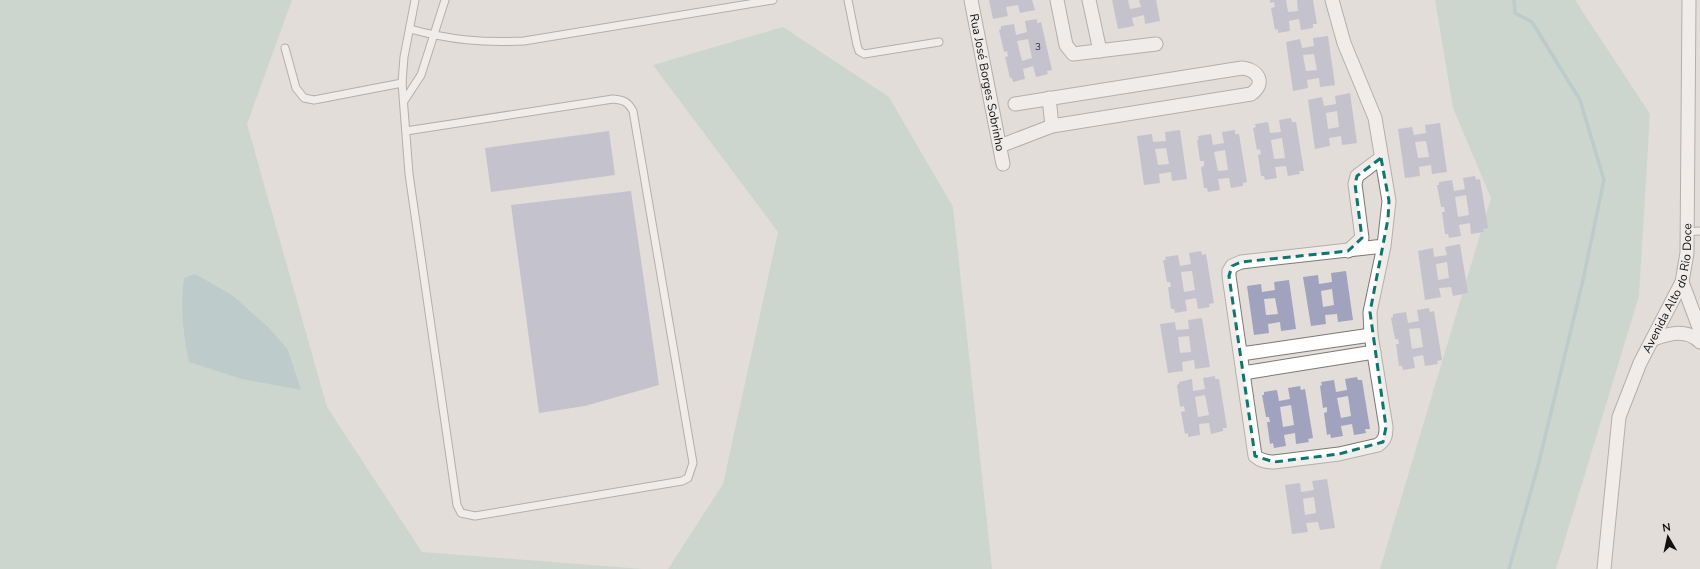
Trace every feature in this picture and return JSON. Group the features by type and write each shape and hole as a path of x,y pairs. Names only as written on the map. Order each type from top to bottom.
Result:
{"street":[{"name":"Rua José Borges Sobrinho","path":"971,0 1003,164"},
{"path":"1057,0 1066,45 1069,51 1078,54 1156,44"},
{"path":"1089,0 1100,51"},
{"path":"1332,0 1344,43 1375,118 1389,201 1384,246 1370,312 1371,335 1386,427 1386,437 1378,446 1339,454 1274,462 1259,460 1255,456 1229,276 1232,266 1241,262 1384,246"},
{"name":"Avenida Alto do Rio Doce","path":"1604,569 1619,417 1640,363 1682,282 1687,253 1689,0"},
{"path":"1690,22 1700,6"},
{"path":"1000,146 1052,126 1251,94 1257,90 1260,82 1257,74 1252,69 1242,68 1015,104"},
{"path":"1049,98 1052,126"},
{"path":"1348,251 1362,238 1356,184 1357,176 1381,158"},
{"path":"1682,282 1700,330"},
{"path":"1653,339 1672,333 1678,333 1695,338 1700,342"},
{"path":"1241,354 1371,335"},
{"path":"1244,373 1374,352"}],"lane":[{"path":"406,131 613,99 628,103 633,111 693,464 688,478 682,481 475,516 461,513 457,505 410,182 402,83 404,57 415,0"},
{"path":"404,101 421,75 445,0"},
{"path":"410,29 433,36 460,41 488,43 524,41 773,0"},
{"path":"848,0 857,46 859,51 864,54 939,42"},
{"path":"286,48 296,88 304,98 314,100 402,83"},
{"path":"1687,232 1700,231"}],"highlighted area":[{"path":"1381,158 1389,201 1388,219 1370,312 1386,427 1383,442 1339,454 1274,462 1255,456 1229,276 1232,266 1241,262 1348,251 1362,238 1355,184 1357,176"}],"green space":[{"path":"0,0 292,0 247,124 327,407 422,552 643,569 0,569"},
{"path":"1435,0 1575,0 1650,114 1639,296 1556,569 1380,569 1491,198 1453,108"},
{"path":"783,27 889,97 953,207 992,569 668,569 723,484 778,232 653,65"}],"water":[{"path":"195,274 232,295 269,328 288,350 301,390 242,379 189,362 185,341 182,299 184,278"}],"building":[{"path":"989,0 1032,0 1035,10 1020,13 1018,5 1006,7 1008,16 993,19"},
{"path":"1112,0 1128,0 1130,9 1141,7 1139,0 1156,0 1160,21 1145,24 1144,15 1132,18 1134,26 1118,29"},
{"path":"1270,0 1286,0 1288,12 1298,11 1297,0 1313,0 1317,24 1313,24 1313,28 1301,30 1299,19 1289,21 1290,31 1278,33 1278,29 1275,30 1271,8 1275,7 1274,2 1270,3"},
{"path":"1037,19 1037,23 1041,22 1052,70 1047,71 1048,74 1036,77 1033,66 1023,69 1025,79 1013,82 1012,78 1010,78 1005,57 1008,56 1007,51 1004,52 999,30 1001,29 1001,26 1014,24 1016,35 1027,32 1025,21","holes":["1028,39 1032,58 1022,61 1017,41"]},
{"path":"1328,36 1335,85 1320,87 1319,78 1307,80 1308,88 1293,91 1286,42 1300,39 1302,48 1314,46 1313,38","holes":["1314,54 1317,70 1306,71 1303,55"]},
{"path":"1350,93 1357,143 1342,145 1341,136 1329,138 1330,146 1315,149 1308,100 1322,97 1324,106 1336,104 1335,96","holes":["1337,111 1339,127 1328,129 1326,113"]},
{"path":"1291,118 1292,122 1296,122 1304,171 1299,171 1300,174 1288,176 1286,166 1275,167 1277,178 1265,180 1264,176 1261,176 1258,155 1261,154 1260,149 1257,150 1253,128 1256,127 1255,124 1268,122 1270,133 1281,132 1279,120","holes":["1282,138 1285,158 1274,159 1271,140"]},
{"path":"1440,123 1447,172 1432,174 1431,165 1419,167 1420,176 1405,178 1398,129 1412,127 1414,135 1426,133 1425,125","holes":["1426,141 1429,157 1418,158 1415,142"]},
{"path":"1180,130 1187,179 1172,181 1171,172 1159,174 1160,183 1144,185 1137,136 1152,134 1153,142 1166,141 1165,132","holes":["1166,148 1169,164 1158,165 1155,149"]},
{"path":"1235,130 1235,134 1239,134 1247,182 1243,183 1243,186 1231,188 1229,178 1218,179 1220,190 1208,192 1207,188 1204,188 1201,167 1204,166 1204,161 1200,161 1197,140 1199,139 1198,136 1211,134 1213,145 1224,143 1222,132","holes":["1225,150 1228,170 1218,171 1214,152"]},
{"path":"609,131 615,175 491,192 485,148"},
{"path":"1475,176 1476,180 1480,179 1488,228 1483,229 1484,232 1471,234 1470,223 1459,225 1461,236 1449,238 1448,234 1445,234 1442,212 1445,212 1444,207 1441,207 1437,185 1439,185 1439,182 1452,180 1454,191 1465,189 1463,178","holes":["1466,195 1469,215 1458,217 1455,197"]},
{"path":"631,191 659,385 585,406 539,413 511,205"},
{"path":"1460,244 1468,293 1453,296 1451,287 1439,288 1441,297 1425,300 1418,251 1433,248 1434,257 1447,255 1445,247","holes":["1447,262 1449,278 1438,280 1436,264"]},
{"path":"1201,251 1202,255 1206,254 1214,303 1209,304 1210,307 1198,309 1196,298 1185,300 1187,311 1175,313 1174,309 1171,309 1168,287 1171,287 1170,282 1167,282 1163,260 1166,260 1165,257 1178,255 1180,266 1191,264 1189,253","holes":["1192,271 1195,290 1184,292 1181,272"]},
{"path":"1346,271 1353,320 1338,322 1337,314 1325,315 1326,324 1311,326 1303,277 1318,275 1319,284 1332,282 1331,273","holes":["1332,289 1334,305 1323,307 1321,291"]},
{"path":"1289,280 1296,329 1281,331 1280,322 1268,324 1269,333 1254,335 1247,286 1261,284 1262,292 1275,290 1274,282","holes":["1275,298 1278,314 1266,315 1264,299"]},
{"path":"1429,308 1430,312 1434,311 1442,360 1437,361 1438,364 1425,366 1423,355 1413,357 1415,368 1403,370 1402,366 1399,366 1396,344 1399,344 1398,339 1395,339 1391,318 1393,317 1393,314 1406,312 1408,323 1419,321 1417,310","holes":["1420,328 1423,347 1412,349 1409,329"]},
{"path":"1202,318 1210,367 1195,369 1194,360 1182,362 1183,371 1168,373 1160,324 1175,322 1176,330 1189,329 1188,320","holes":["1189,336 1191,352 1180,353 1178,337"]},
{"path":"1215,376 1215,379 1219,379 1227,428 1223,428 1223,431 1211,434 1209,423 1199,424 1200,435 1188,437 1188,433 1185,434 1181,412 1185,411 1184,406 1180,407 1177,385 1179,382 1192,379 1193,391 1205,389 1203,378","holes":["1205,395 1209,415 1198,417 1195,397"]},
{"path":"1357,377 1358,380 1362,380 1370,429 1365,429 1366,433 1354,435 1352,424 1341,426 1343,436 1331,438 1330,434 1327,435 1324,413 1327,412 1327,407 1323,408 1320,386 1322,385 1321,382 1334,380 1336,392 1347,390 1345,379","holes":["1348,396 1351,416 1341,418 1337,398"]},
{"path":"1300,386 1301,390 1305,389 1313,438 1308,439 1309,442 1296,444 1295,433 1284,435 1286,446 1274,448 1273,443 1270,444 1267,422 1270,422 1269,417 1266,417 1262,395 1264,395 1264,392 1277,390 1279,401 1290,399 1288,388","holes":["1291,405 1294,425 1283,427 1280,407"]},
{"path":"1327,479 1335,528 1320,530 1318,522 1306,523 1308,532 1292,534 1285,485 1300,483 1301,492 1314,490 1312,481","holes":["1314,497 1316,513 1305,515 1303,499"]}],"waterway":[{"path":"1509,569 1539,462 1583,280 1604,180 1580,100 1532,22 1515,13 1514,0"}]}
